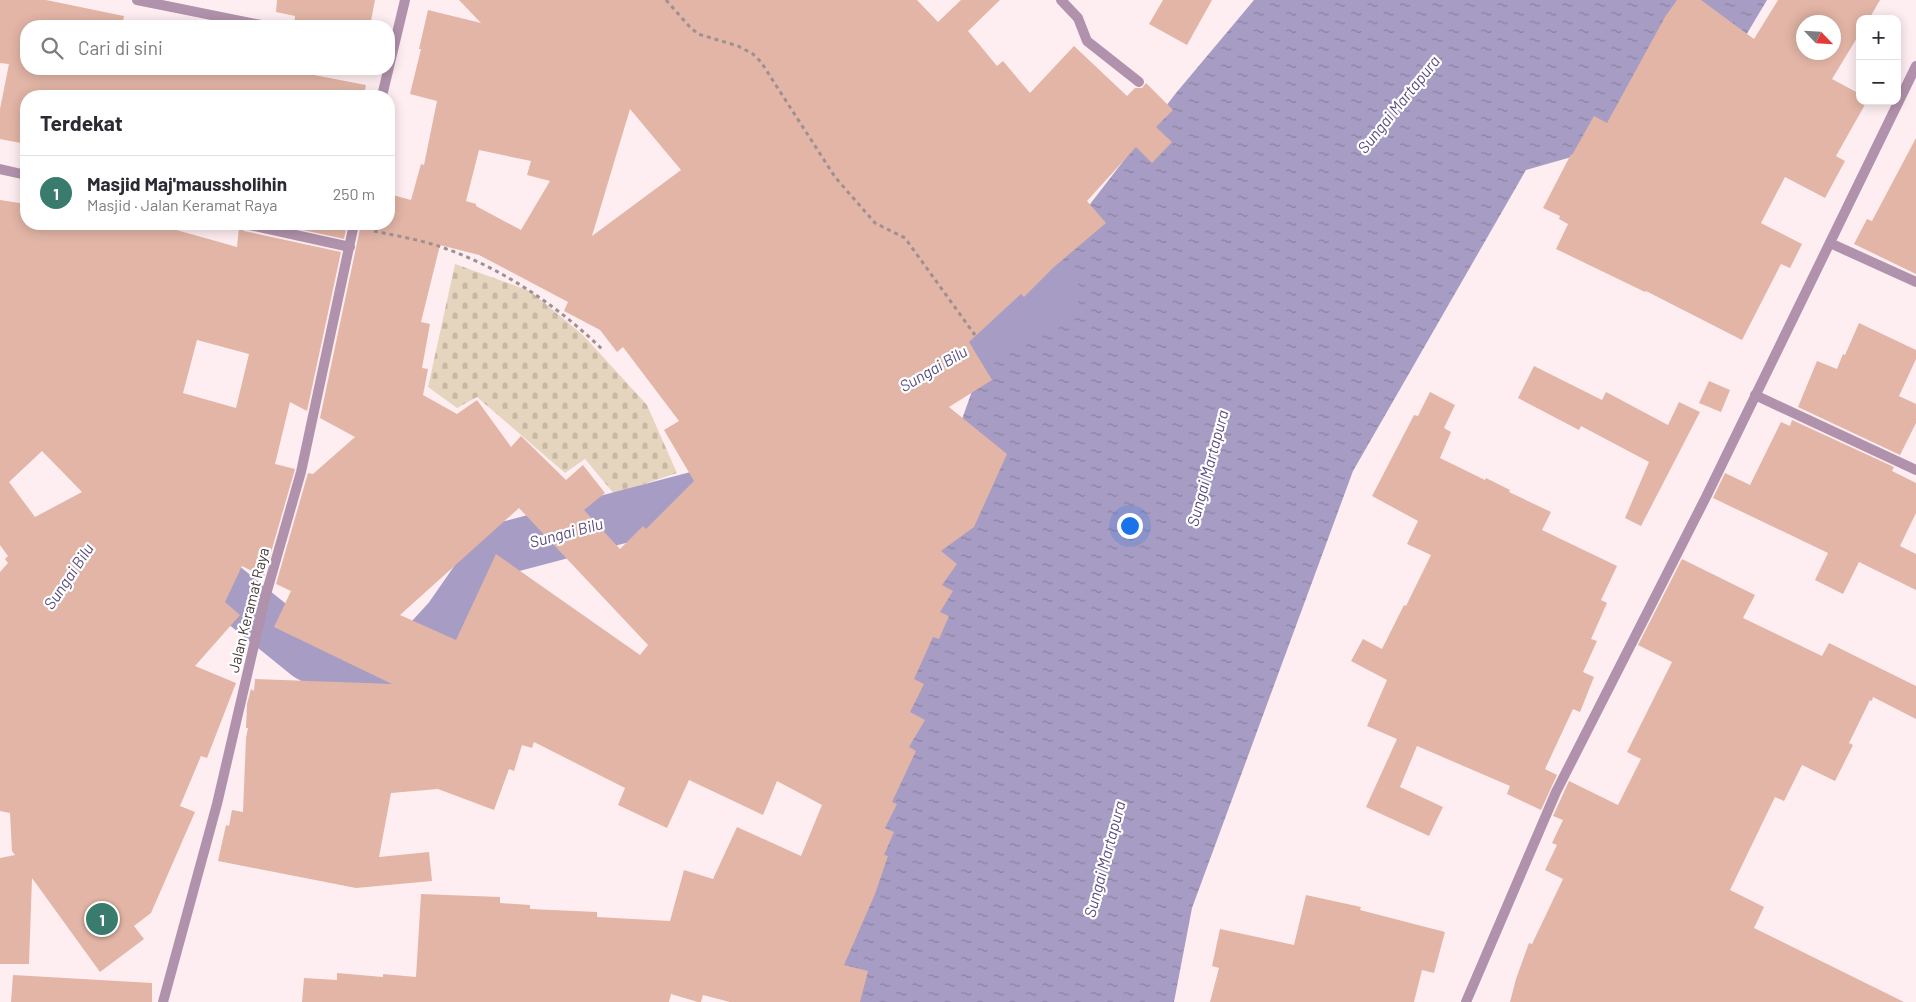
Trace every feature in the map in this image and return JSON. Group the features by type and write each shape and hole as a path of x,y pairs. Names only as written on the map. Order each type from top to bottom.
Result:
{"street":[{"path":"137,0 236,20"},
{"path":"395,37 405,0"},
{"path":"1061,0 1078,18 1086,41 1139,82"},
{"path":"1466,1002 1556,792 1701,505 1916,66"},
{"path":"383,90 386,75"},
{"path":"0,169 20,174"},
{"path":"272,230 350,247"},
{"name":"Jalan Keramat Raya","path":"163,1002 217,804 265,598 301,472 353,230"},
{"path":"1830,243 1916,282"},
{"path":"1754,395 1916,470"}],"path":[{"path":"666,0 688,26 698,34 738,46 753,54 761,62 835,177 875,223 905,238 975,334"},
{"path":"374,230 442,247 467,257 525,287 586,334 604,351"}],"green space":[{"path":"455,264 530,291 583,335 647,405 677,473 614,494 585,459 565,473 477,397 457,408 428,387"}],"water":[{"name":"Sungai Martapura","path":"1254,0 1767,0 1739,47 1796,93 1526,170 1353,471 1192,908 1174,1002 805,1002 942,475 995,327 1176,93"}],"building":[{"path":"0,0 46,0 124,16 123,20 20,20 20,75 314,75 366,85 365,90 20,90 20,143 0,139 0,109 9,64 0,63"},
{"path":"277,0 375,0 371,20 295,20 295,16 276,12"},
{"path":"459,0 917,0 938,22 961,0 1000,0 968,31 997,66 1003,61 1030,93 1074,46 1127,96 1135,88 1142,88 1146,83 1173,110 1156,127 1172,142 1152,163 1136,147 1087,201 1106,223 1054,267 1024,297 1021,294 969,342 992,380 949,407 1007,454 974,527 941,551 957,564 942,585 953,591 940,612 949,616 939,639 933,637 914,679 924,684 910,712 925,720 909,747 916,751 892,802 897,804 885,828 894,832 884,855 888,856 875,894 844,965 868,971 860,1002 730,1002 703,995 701,1002 698,1002 671,994 669,1002 302,1002 304,978 337,980 337,973 383,977 383,974 416,977 421,894 500,897 500,903 530,905 530,909 597,912 597,917 670,921 684,870 713,879 737,827 801,856 822,805 777,781 763,815 689,780 667,828 618,805 625,788 534,742 532,748 522,745 514,771 509,769 494,810 438,789 391,793 379,857 429,852 432,881 356,888 218,861 226,825 229,826 232,810 243,812 248,728 246,728 247,704 251,689 254,691 255,679 392,684 274,627 291,591 276,584 308,473 313,474 355,437 320,418 360,230 395,230 395,196 411,200 421,164 424,165 437,101 410,94 428,10 481,23","holes":["630,109 681,170 592,236","479,150 531,161 527,175 550,181 521,230 476,206 476,204 466,201","440,245 479,255 568,302 564,311 600,330 617,352 623,347 679,421 664,430 694,481 646,529 643,526 620,549 584,510 605,493 583,465 566,480 521,436 511,447 477,400 457,414 423,395 428,369 422,368 430,324 421,322","519,508 648,645 640,655 496,554 456,640 400,615"]},
{"path":"1163,0 1212,0 1187,45 1149,24"},
{"path":"1677,0 1701,0 1754,39 1778,0 1880,0 1871,15 1856,15 1856,40 1832,79 1856,92 1856,105 1865,105 1836,156 1845,161 1825,198 1785,177 1761,223 1802,244 1790,268 1781,264 1742,340 1646,291 1556,249 1568,224 1559,219 1560,216 1543,208 1571,154 1594,116 1607,123 1665,17"},
{"path":"1916,138 1916,274 1854,244 1867,219 1872,221"},
{"path":"0,200 20,203 20,230 176,230 237,247 239,230 243,230 341,252 307,411 290,402 275,464 295,469 264,577 242,566 225,602 240,615 195,666 236,683 207,758 201,756 180,806 195,812 151,913 134,926 144,939 100,972 32,878 29,964 0,964 0,858 15,855 12,851 10,813 0,811 0,572 8,563 5,559 8,556 0,545","holes":["197,340 249,354 236,408 183,393","42,451 82,492 35,517 9,482"]},
{"path":"303,230 346,230 344,239"},
{"path":"1859,323 1916,350 1916,359 1899,396 1916,404 1916,423 1900,455 1798,407 1817,361 1837,369"},
{"path":"1534,366 1602,400 1606,392 1668,425 1679,402 1700,412 1641,526 1625,518 1649,462 1581,426 1579,430 1518,398"},
{"path":"1709,381 1730,390 1721,412 1699,403"},
{"path":"1430,392 1455,405 1444,428 1451,432 1440,458 1485,480 1486,478 1510,490 1509,492 1551,512 1542,530 1617,566 1601,600 1607,603 1591,639 1597,641 1583,672 1594,677 1580,712 1573,709 1545,769 1557,775 1541,810 1507,794 1510,786 1417,746 1400,787 1443,807 1429,836 1366,807 1397,739 1367,726 1387,680 1351,661 1363,639 1382,649 1431,555 1407,544 1418,521 1372,496 1414,415 1418,416"},
{"path":"1792,420 1894,467 1892,471 1916,483 1916,513 1900,546 1916,554 1916,590 1859,562 1843,594 1815,580 1828,553 1713,498 1725,473 1750,485 1781,422 1790,426"},
{"path":"1682,559 1755,595 1743,618 1822,656 1829,643 1916,686 1916,719 1873,697 1872,701 1870,700 1849,743 1853,745 1835,781 1802,765 1784,801 1775,797 1730,890 1764,907 1754,928 1904,1002 1510,1002 1529,943 1532,944 1563,879 1545,870 1557,845 1552,843 1563,820 1553,816 1569,781 1618,805 1641,759 1627,752 1672,662 1638,645"},
{"path":"1306,895 1361,907 1360,910 1445,932 1434,973 1422,970 1414,1002 1210,1002 1219,968 1212,966 1220,929 1294,945"},
{"path":"13,975 152,983 152,1002 11,1002"}],"waterway":[{"name":"Sungai Bilu","path":"909,382 987,337 1054,293"},
{"name":"Sungai Bilu","path":"173,546 308,655 345,674 383,673 415,656 449,619 497,550 698,497 736,477"}],"place":[{"name":"Masjid Maj'maussholihin","path":"102,919"}]}
